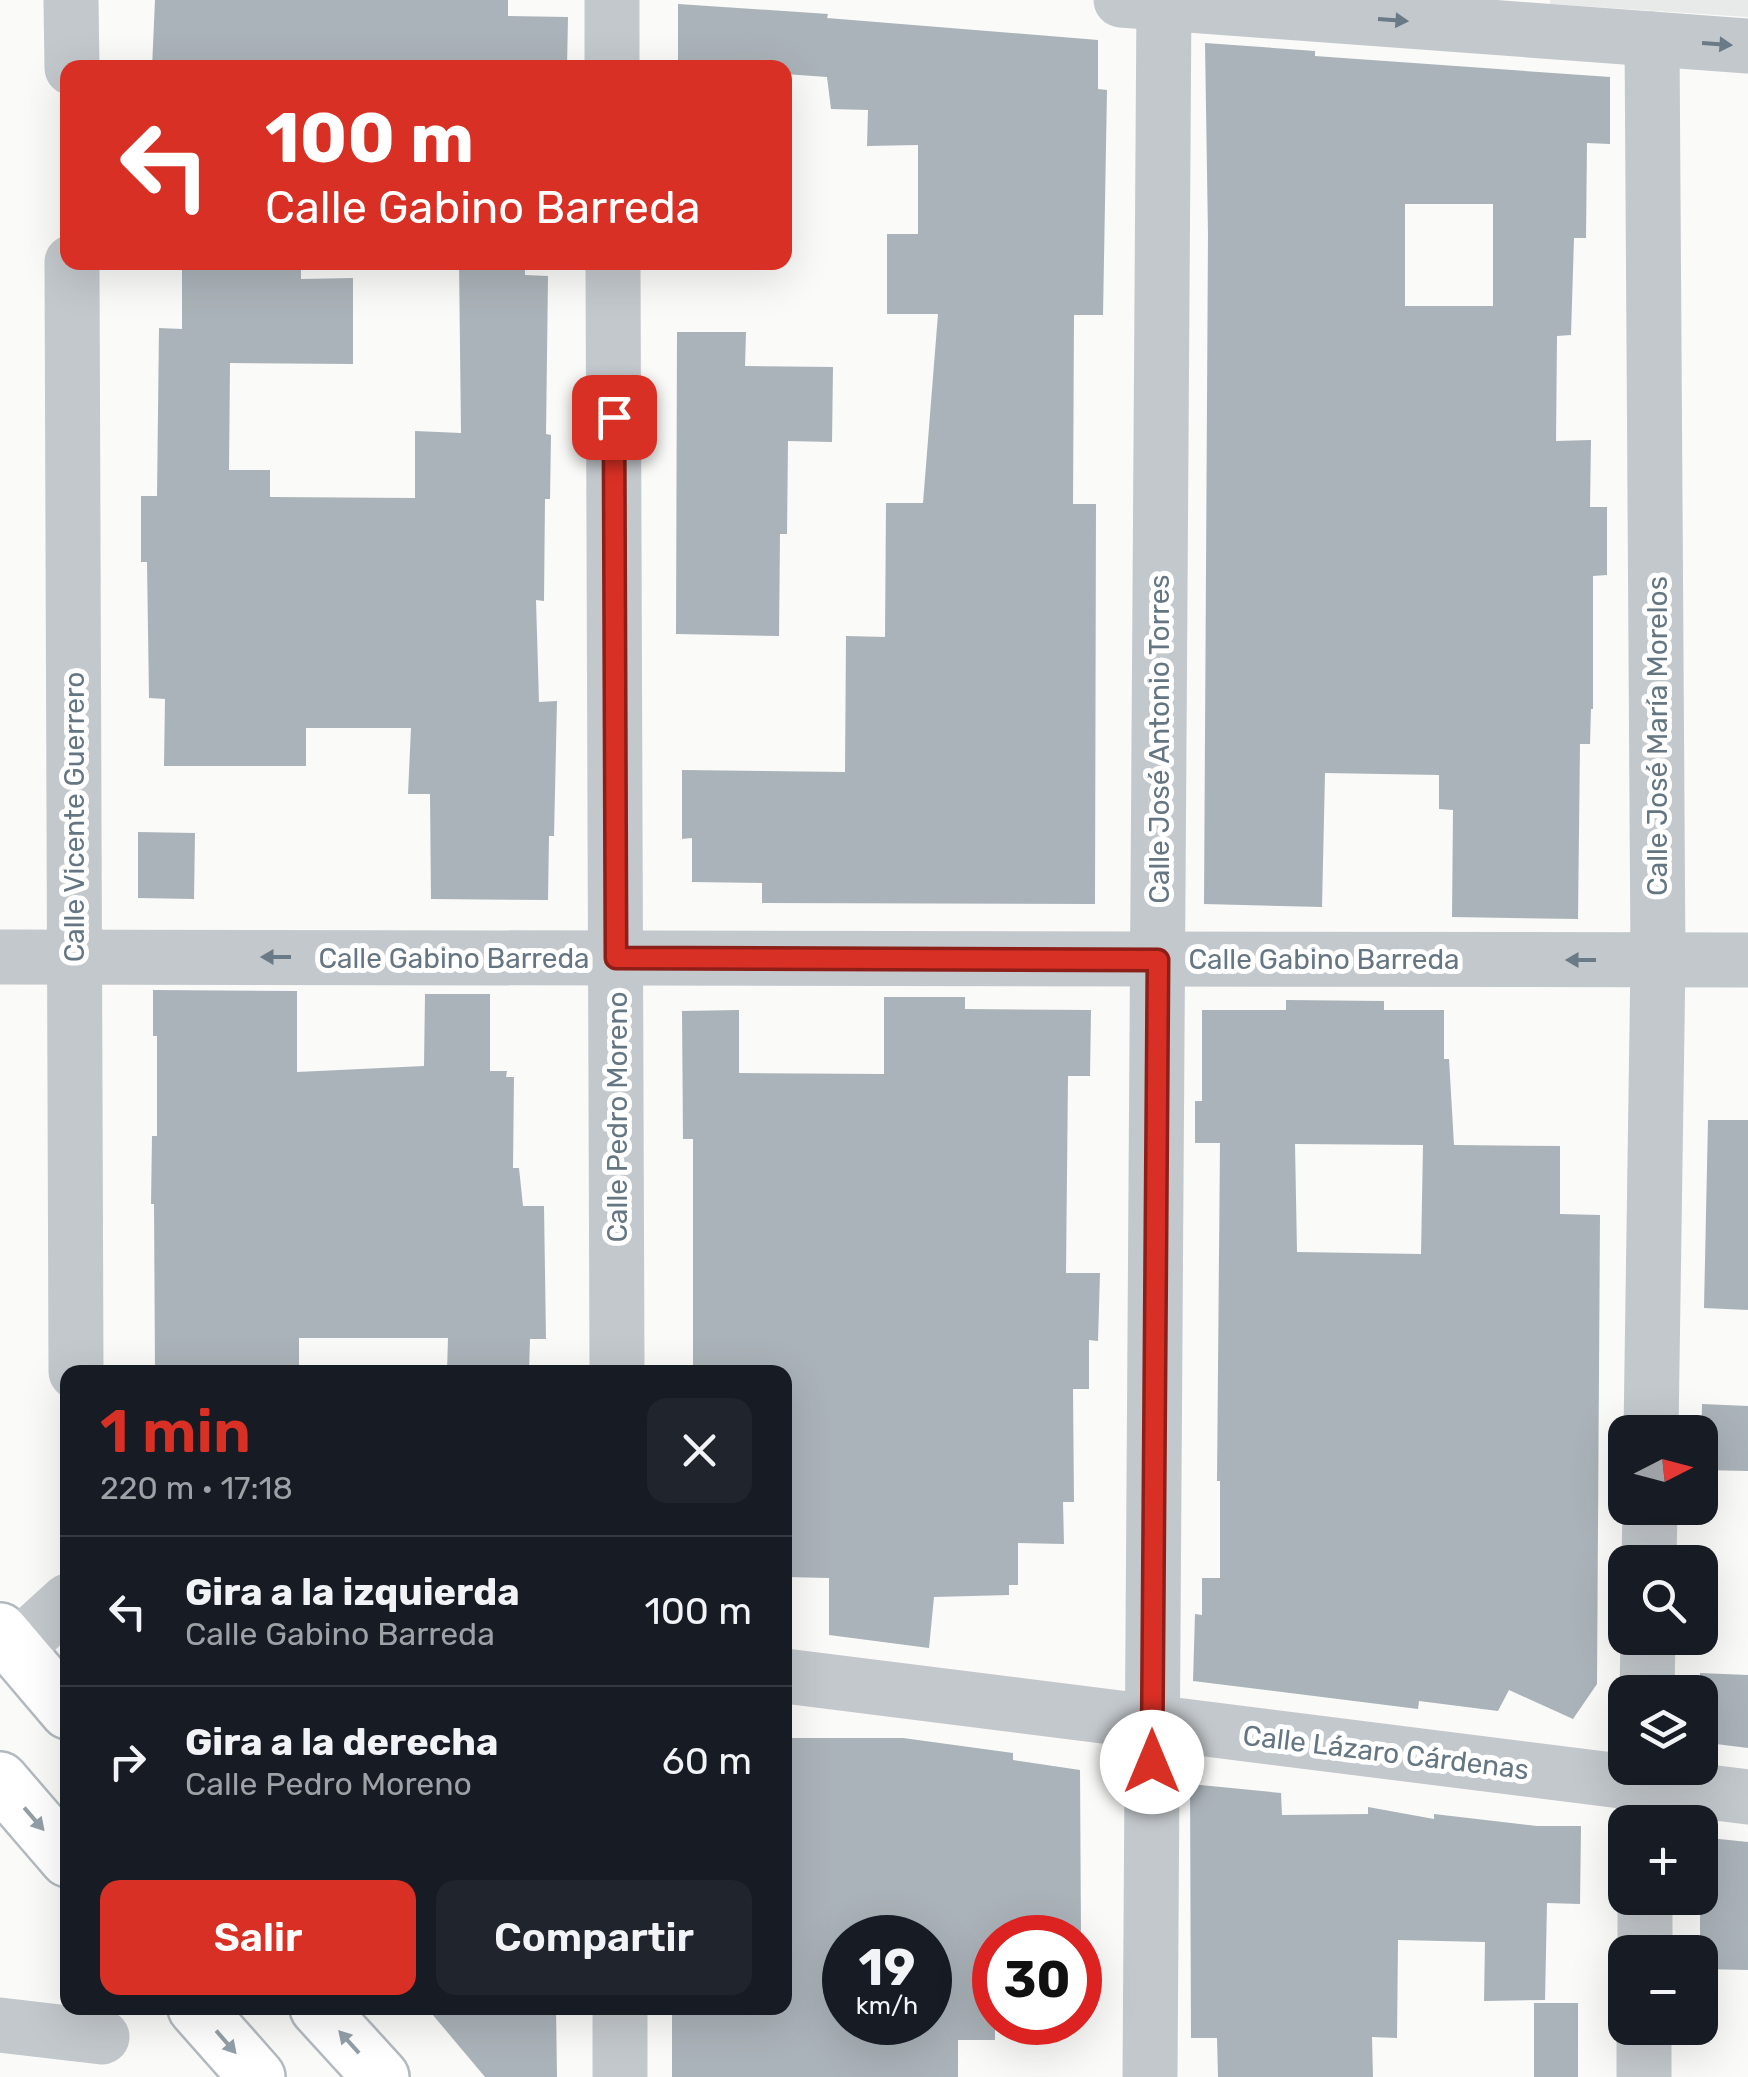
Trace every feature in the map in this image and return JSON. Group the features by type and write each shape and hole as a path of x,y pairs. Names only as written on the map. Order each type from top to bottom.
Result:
{"main road":[{"path":"8,1640 60,1702"},
{"path":"0,1780 60,1849"},
{"path":"202,2015 257,2077"},
{"path":"324,2015 381,2077"}],"street":[{"path":"71,0 72,60"},
{"path":"612,0 612,60"},
{"path":"1150,1 1748,46"},
{"name":"Calle José Antonio Torres","path":"1150,1 1158,960 1150,2077"},
{"name":"Calle José María Morelos","path":"1651,1415 1658,960 1652,39"},
{"name":"Calle Vicente Guerrero","path":"72,270 76,1365"},
{"name":"Calle Pedro Moreno","path":"613,270 618,1365"},
{"name":"Calle Gabino Barreda","path":"0,957 1748,960"},
{"path":"8,1640 60,1606"},
{"name":"Calle Lázaro Cárdenas","path":"792,1677 1646,1791 1748,1797"},
{"path":"620,2015 620,2077"},
{"path":"0,2025 109,2041"},
{"path":"1644,2045 1644,2077"}],"shaded area":[{"path":"1550,0 1748,0 1748,17 1550,4"}],"building":[{"path":"155,0 508,0 508,16 568,17 567,60 152,60"},
{"path":"678,4 1098,40 1098,89 1107,90 1103,315 1074,315 1073,504 1096,504 1095,904 762,903 762,883 692,882 692,838 682,839 682,770 845,772 846,636 885,637 886,503 923,503 938,314 887,314 887,234 918,234 918,145 867,146 868,110 831,109 827,77 792,74 792,60 678,60"},
{"path":"1205,43 1315,51 1315,56 1610,77 1610,144 1587,143 1586,238 1574,238 1571,335 1557,336 1556,441 1591,440 1590,507 1607,507 1607,575 1593,576 1590,744 1580,744 1578,919 1452,917 1453,810 1439,809 1439,775 1325,773 1322,907 1204,904 1208,235","holes":["1405,204 1493,204 1493,306 1405,306"]},
{"path":"182,270 301,270 301,279 353,278 353,364 230,363 229,470 270,470 270,497 415,498 415,431 461,433 459,270 525,270 525,275 548,276 546,434 551,435 550,499 545,499 544,601 536,600 539,702 557,701 554,836 549,836 548,900 431,899 430,794 408,794 411,728 306,728 306,766 164,766 165,699 149,698 147,562 141,562 141,496 157,496 159,328 182,329"},
{"path":"677,332 746,332 745,366 833,367 832,442 788,441 787,534 780,534 779,636 676,634"},
{"path":"138,832 195,833 194,899 138,898"},
{"path":"153,990 297,991 297,1072 424,1066 425,994 490,994 490,1071 507,1071 506,1077 514,1077 513,1168 519,1168 523,1206 544,1206 546,1339 530,1339 529,1365 447,1365 448,1338 299,1338 299,1365 155,1365 151,1204 152,1136 157,1136 157,1036 153,1036"},
{"path":"884,997 965,997 965,1009 1091,1010 1090,1076 1068,1076 1066,1273 1100,1273 1098,1341 1089,1340 1089,1389 1073,1389 1074,1502 1063,1502 1064,1544 1018,1543 1018,1585 1009,1585 1009,1595 934,1597 929,1648 829,1635 829,1578 792,1577 792,1365 693,1365 693,1139 683,1139 682,1011 739,1010 739,1073 884,1074"},
{"path":"1286,1000 1384,1001 1384,1010 1444,1010 1444,1059 1449,1059 1454,1145 1560,1146 1560,1214 1600,1215 1597,1684 1573,1719 1509,1690 1498,1711 1419,1701 1418,1709 1193,1681 1195,1614 1202,1615 1202,1578 1220,1578 1220,1143 1195,1143 1195,1101 1202,1101 1202,1010 1286,1010","holes":["1295,1144 1423,1145 1421,1254 1297,1252"]},
{"path":"1708,1120 1748,1120 1748,1310 1704,1308"},
{"path":"1702,1404 1748,1406 1748,1471 1718,1470 1718,1415 1702,1415"},
{"path":"1700,1673 1748,1675 1748,1748 1718,1744 1718,1675"},
{"path":"792,1738 903,1738 1013,1753 1013,1760 1080,1770 1081,1915 972,1915 972,2040 958,2040 958,2077 672,2077 672,2015 792,2015"},
{"path":"1190,1784 1281,1793 1282,1815 1368,1814 1368,1807 1434,1819 1434,1814 1537,1826 1581,1826 1580,1904 1547,1903 1545,2000 1484,2001 1485,1942 1398,1940 1397,2038 1372,2037 1373,2077 1218,2077 1217,2038 1191,2038"},
{"path":"1718,1839 1748,1842 1748,1970 1718,1969 1718,1935 1700,1935 1700,1915 1718,1915"},
{"path":"1534,2003 1578,2003 1578,2077 1534,2077"},
{"path":"433,2015 556,2015 557,2077 485,2077"}],"route":[{"path":"614,417 616,958 1158,960 1152,1762"}]}
